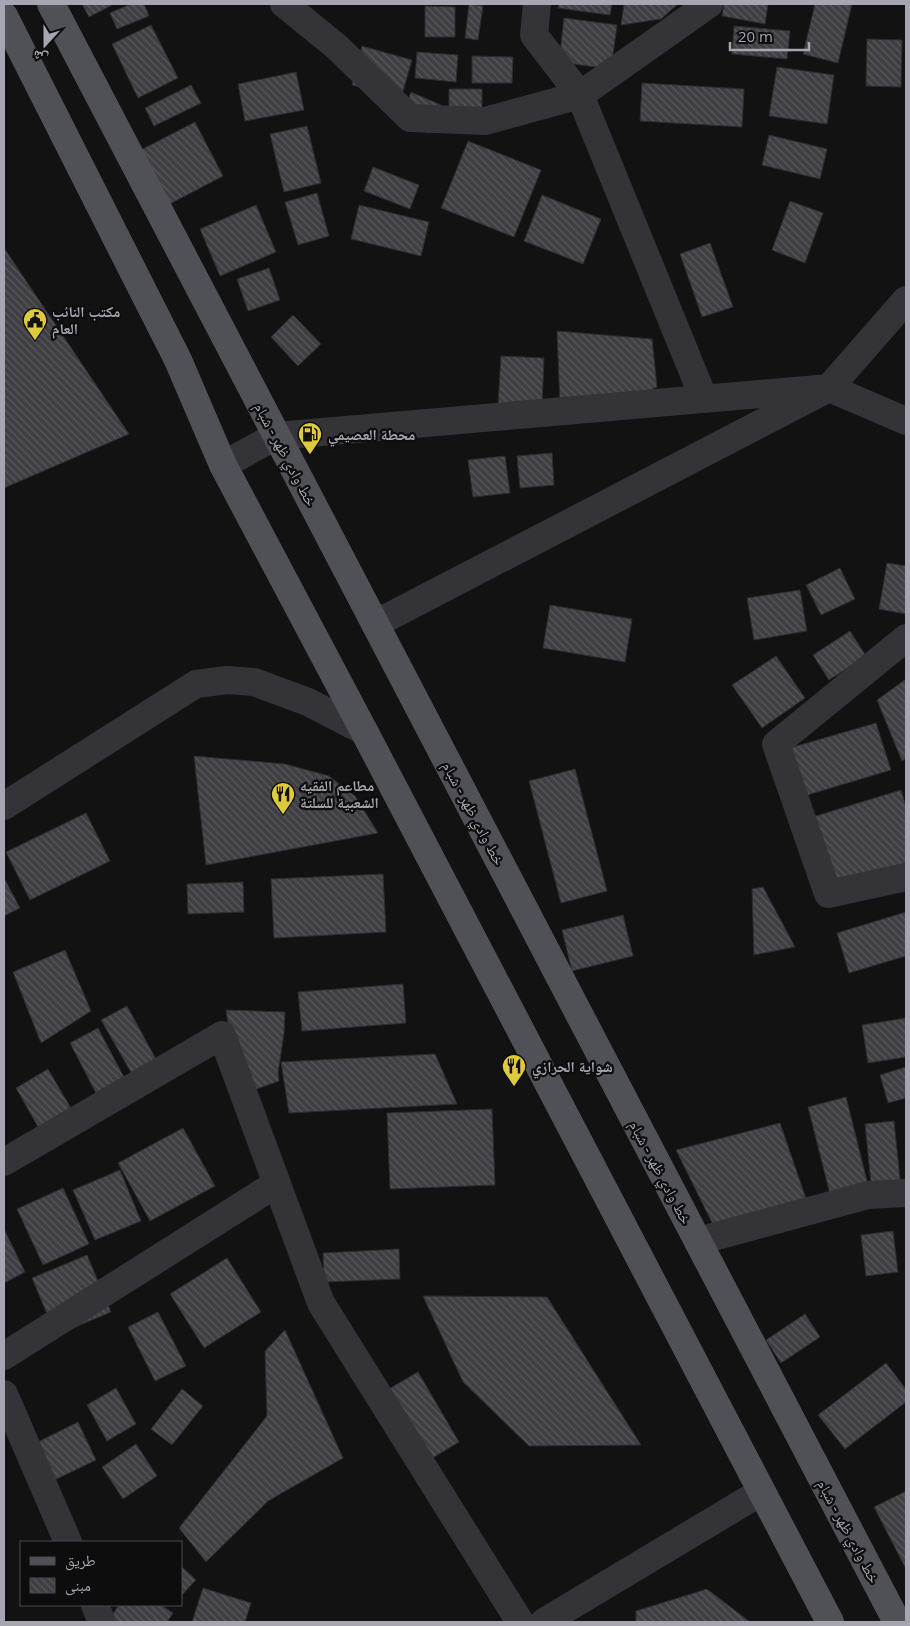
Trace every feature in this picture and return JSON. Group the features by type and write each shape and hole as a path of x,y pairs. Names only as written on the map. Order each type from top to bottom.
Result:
{"main road":[{"name":"خط وادي ظهر - شبام","path":"51,4 897,1622"},
{"path":"4,16 178,360 223,465 830,1622"}],"street":[{"path":"284,4 336,47 410,118 485,121 580,95 709,4"},
{"path":"537,4 534,35 580,95 704,399"},
{"path":"375,624 829,388 906,300"},
{"path":"223,465 276,436 829,388 906,421"},
{"path":"906,638 776,744 828,894 906,877"},
{"path":"4,806 196,684 227,680 254,682 308,702 364,731"},
{"path":"4,1162 222,1035 321,1304 520,1622"},
{"path":"4,1356 276,1184"},
{"path":"698,1241 868,1195 906,1193"},
{"path":"4,1394 68,1541"},
{"path":"544,1622 762,1492"},
{"path":"95,1606 102,1622"}],"building":[{"path":"82,4 114,4 89,17"},
{"path":"131,4 144,4 149,16 117,29 110,13"},
{"path":"469,4 483,6 478,40 465,38"},
{"path":"559,4 612,4 610,15 558,8"},
{"path":"624,4 678,4 661,19 621,25"},
{"path":"724,4 768,4 765,24 722,16"},
{"path":"815,4 852,4 838,63 803,54"},
{"path":"425,6 455,7 455,37 425,37"},
{"path":"564,18 617,25 611,69 559,62"},
{"path":"151,25 178,78 138,98 112,44"},
{"path":"734,26 790,31 787,59 732,54"},
{"path":"867,39 902,40 901,87 866,86"},
{"path":"362,46 412,60 401,98 352,85"},
{"path":"417,52 458,55 456,82 415,78"},
{"path":"472,56 513,57 512,83 472,83"},
{"path":"777,67 834,75 827,124 769,116"},
{"path":"296,72 304,110 245,121 238,84"},
{"path":"642,83 744,89 742,127 640,121"},
{"path":"191,85 201,103 154,126 145,108"},
{"path":"449,89 482,89 482,116 449,116"},
{"path":"411,92 441,105 429,133 400,122"},
{"path":"195,122 223,176 164,207 135,153"},
{"path":"307,126 321,183 284,192 270,134"},
{"path":"769,135 827,149 820,179 762,165"},
{"path":"468,141 541,170 514,237 441,208"},
{"path":"373,167 419,185 410,209 364,191"},
{"path":"317,193 329,236 298,245 285,202"},
{"path":"542,195 601,219 583,264 524,241"},
{"path":"790,201 823,213 805,263 772,250"},
{"path":"256,205 276,252 220,276 200,229"},
{"path":"359,205 429,222 421,256 351,239"},
{"path":"710,243 733,307 702,317 680,254"},
{"name":"مكتب النائب العام","path":"4,248 129,434 4,488"},
{"path":"269,268 280,300 248,311 237,279"},
{"path":"293,315 321,344 298,366 271,337"},
{"path":"557,331 652,339 657,387 622,402 560,405"},
{"path":"501,356 544,358 542,407 498,405"},
{"path":"552,453 554,485 520,488 517,456"},
{"path":"505,456 510,493 473,497 468,460"},
{"path":"887,563 906,566 906,614 879,609"},
{"path":"840,568 855,599 821,615 806,585"},
{"path":"800,590 807,631 754,640 747,598"},
{"path":"550,605 632,619 625,662 543,648"},
{"path":"850,631 866,656 829,680 813,655"},
{"path":"776,656 805,698 762,728 732,685"},
{"path":"906,679 906,758 902,761 877,700"},
{"path":"876,723 891,770 804,796 790,748"},
{"name":"مطاعم الفقيه الشعبية للسلتة","path":"194,756 285,764 329,776 355,796 378,833 206,865"},
{"path":"575,769 607,891 561,903 529,781"},
{"path":"901,790 906,807 906,869 829,906 793,823"},
{"path":"86,813 110,861 30,900 6,852"},
{"path":"383,874 386,932 274,938 271,879"},
{"path":"4,878 20,908 4,916"},
{"path":"243,882 244,912 188,914 187,884"},
{"path":"763,887 795,947 754,955 752,889"},
{"path":"906,912 906,956 849,973 837,933"},
{"path":"623,915 633,956 572,971 562,930"},
{"path":"65,950 91,1011 41,1043 13,972"},
{"path":"403,984 406,1023 302,1031 298,992"},
{"path":"127,1006 157,1061 132,1074 101,1020"},
{"path":"226,1010 285,1012 278,1073 279,1081 251,1091 233,1054"},
{"path":"906,1018 906,1057 868,1063 862,1025"},
{"path":"98,1028 126,1081 97,1095 70,1043"},
{"path":"435,1054 457,1104 289,1113 281,1062"},
{"path":"906,1067 906,1098 888,1103 880,1075"},
{"path":"48,1069 75,1115 42,1134 16,1088"},
{"path":"846,1097 869,1189 831,1198 808,1107"},
{"path":"492,1109 495,1185 390,1189 387,1113"},
{"path":"894,1121 901,1189 872,1192 865,1124"},
{"path":"780,1123 813,1219 721,1241 676,1150"},
{"path":"183,1128 215,1186 150,1221 118,1163"},
{"path":"120,1170 141,1221 95,1240 73,1190"},
{"path":"63,1188 89,1244 43,1265 17,1209"},
{"path":"4,1229 25,1272 4,1283"},
{"path":"893,1231 898,1272 866,1276 861,1235"},
{"path":"399,1249 400,1279 324,1282 323,1253"},
{"path":"87,1255 111,1312 56,1335 32,1278"},
{"path":"227,1258 261,1312 204,1348 170,1294"},
{"path":"423,1296 547,1297 641,1445 529,1446 463,1382"},
{"path":"158,1312 186,1366 155,1381 128,1327"},
{"path":"805,1314 820,1337 781,1363 766,1340"},
{"path":"285,1330 343,1458 268,1501 206,1562 179,1528 267,1416 265,1351"},
{"path":"886,1363 906,1389 906,1402 845,1449 818,1415"},
{"path":"418,1372 459,1442 429,1460 387,1390"},
{"path":"116,1388 136,1424 107,1441 87,1405"},
{"path":"182,1389 203,1406 172,1445 151,1429"},
{"path":"78,1422 96,1460 42,1486 24,1449"},
{"path":"136,1444 157,1476 123,1499 102,1467"},
{"path":"906,1491 906,1569 874,1507"},
{"path":"182,1567 196,1580 182,1595"},
{"path":"203,1588 251,1603 245,1622 192,1622"},
{"path":"707,1589 750,1622 636,1622 636,1611"},
{"path":"118,1606 162,1606 173,1613 167,1622 107,1622"}],"place":[{"name":"مكتب النائب العام","path":"35,341"},
{"name":"محطة العصيمي","path":"310,455"},
{"name":"مطاعم الفقيه الشعبية للسلتة","path":"283,815"},
{"name":"شواية الحرازي","path":"514,1087"}]}
